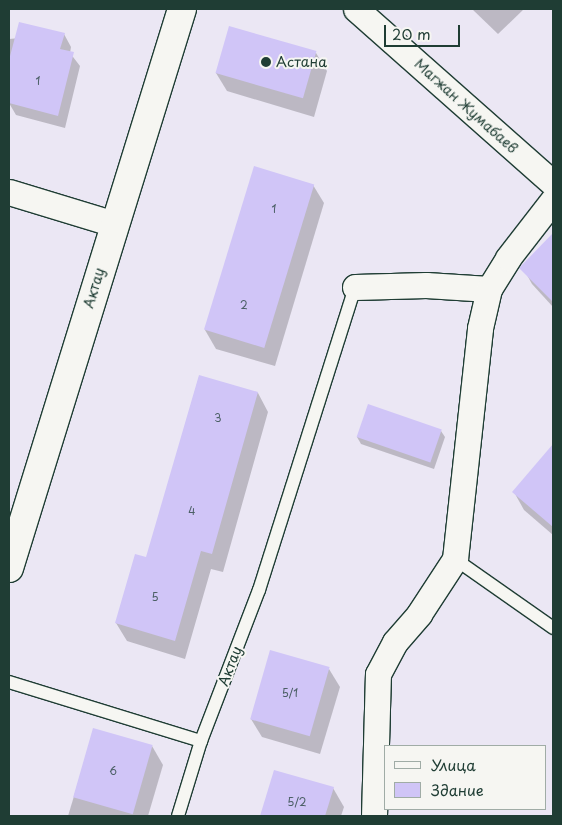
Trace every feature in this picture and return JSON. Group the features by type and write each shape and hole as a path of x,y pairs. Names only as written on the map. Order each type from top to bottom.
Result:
{"street":[{"name":"Актау","path":"9,568 182,9"},
{"name":"Магжан Жумабаев","path":"356,9 553,183"},
{"path":"9,192 114,224"},
{"path":"374,816 378,674 395,642 419,614 455,559 480,328 489,289 508,258 553,200"},
{"path":"355,287 426,285 489,289"}],"lane":[{"name":"Актау","path":"178,816 201,741 259,590 355,287"},
{"path":"455,559 553,628"},
{"path":"9,682 201,741"}],"building":[{"path":"19,22 65,33 60,49 74,52 58,116 9,103 9,60"},
{"name":"Астана","path":"229,26 316,51 303,98 215,73"},
{"path":"254,166 314,184 264,348 204,330"},
{"path":"553,233 553,302 519,268"},
{"path":"199,375 258,392 212,554 201,551 175,641 115,623 135,554 146,557"},
{"path":"368,404 442,429 430,462 357,437"},
{"path":"553,444 553,527 512,492"},
{"path":"270,650 330,667 310,736 250,719"},
{"path":"93,728 153,745 133,814 73,797"},
{"path":"274,770 334,787 325,816 260,816"}],"place":[{"name":"Астана","path":"266,62"}]}
